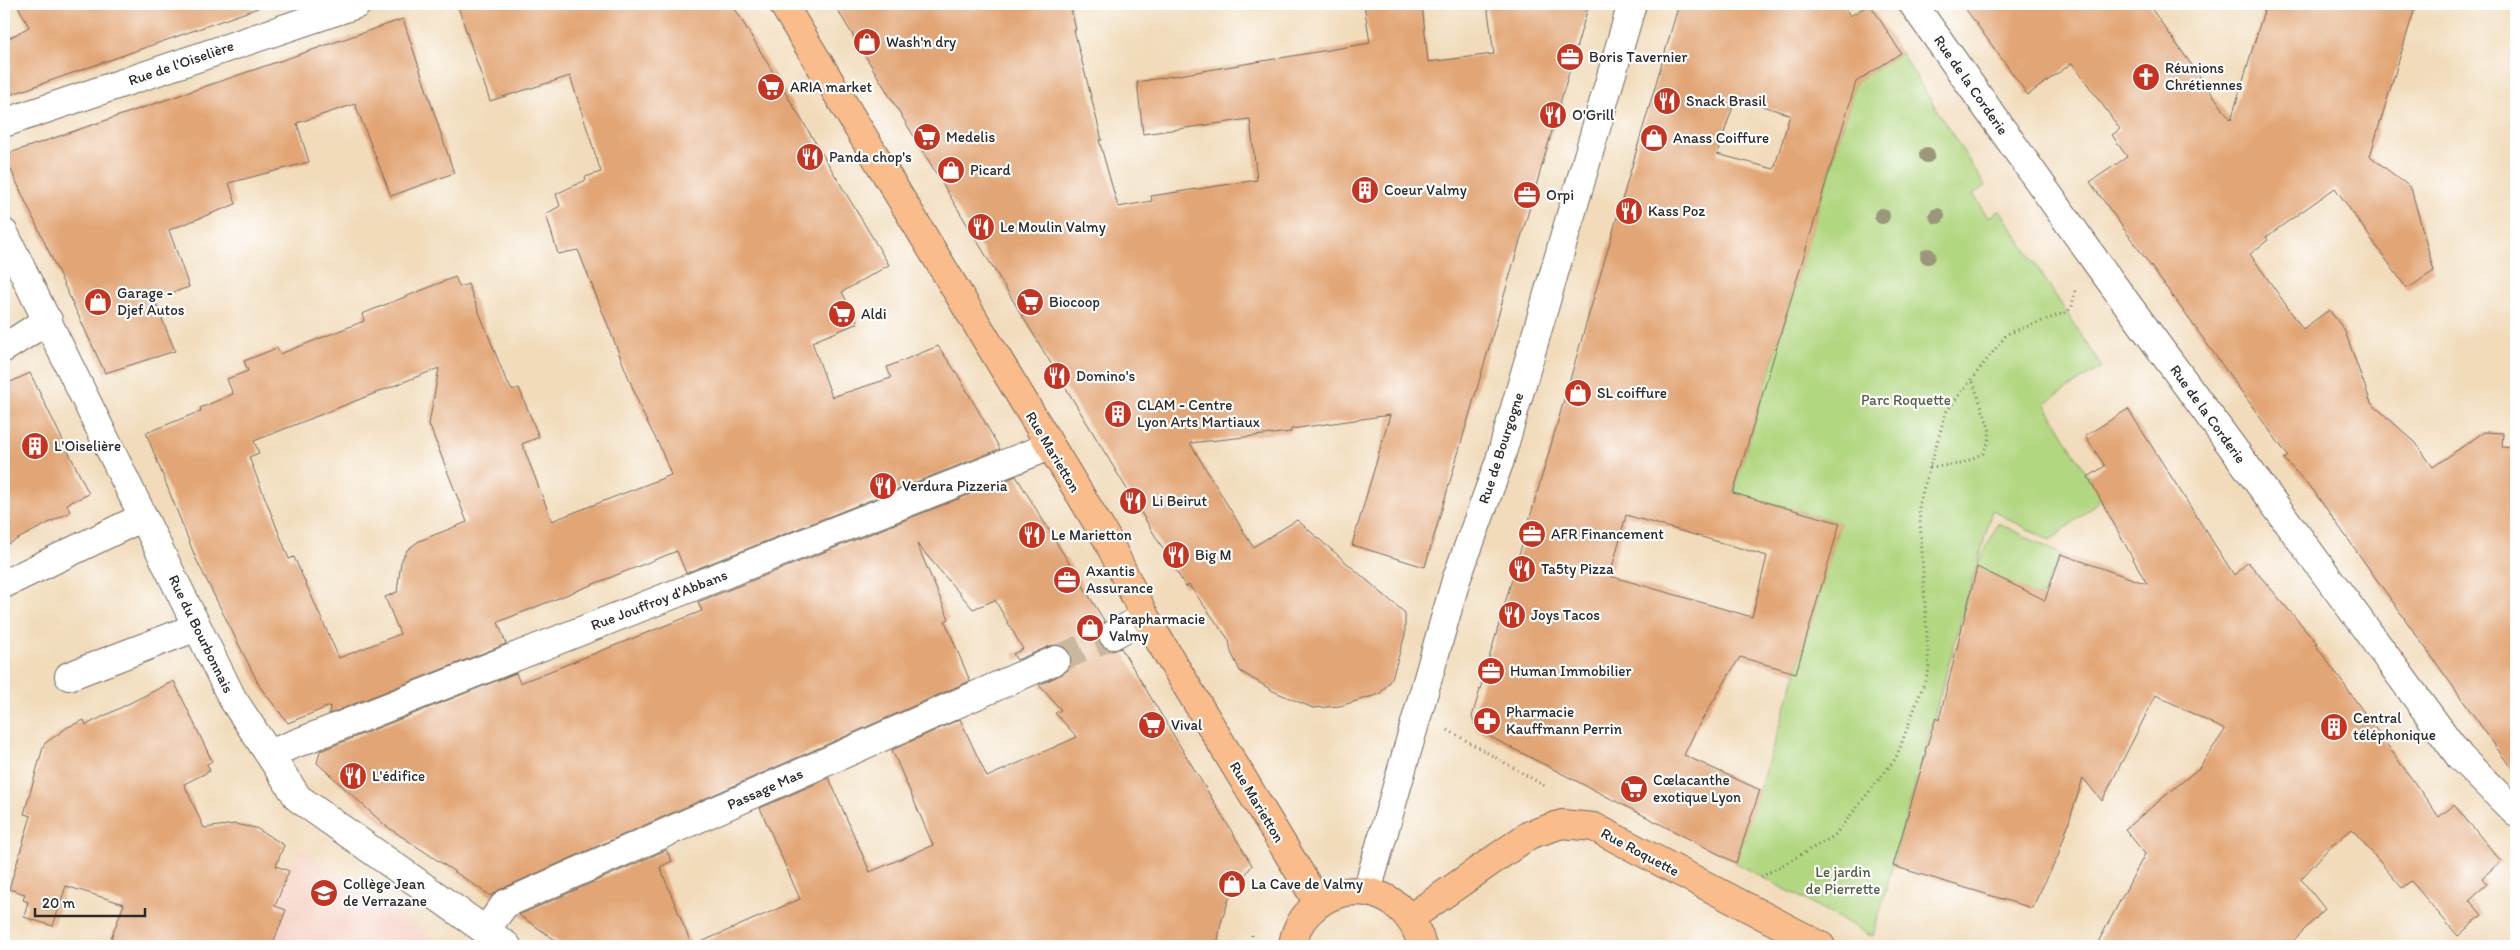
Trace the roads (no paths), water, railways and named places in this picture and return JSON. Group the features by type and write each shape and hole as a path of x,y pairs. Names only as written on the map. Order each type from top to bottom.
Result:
{"main road":[{"name":"Rue Marietton","path":"783,4 1107,539 1145,617 1318,903"},
{"name":"Rue Roquette","path":"1410,918 1529,835 1562,824 1594,827 1822,946"},
{"path":"1293,946 1293,939 1303,919 1318,903 1334,895 1350,891 1367,891 1384,897 1398,906 1410,918 1419,934 1422,946"}],"street":[{"name":"Rue de l'Oiselière","path":"4,123 357,4"},
{"name":"Rue de Bourgogne","path":"1367,891 1456,580 1499,463 1632,4"},
{"name":"Rue de la Corderie","path":"1913,4 2097,263 2454,749 2516,813"},
{"name":"Rue du Bourbonnais","path":"4,233 232,698 298,798 508,946"},
{"path":"4,348 48,320"},
{"name":"Rue Jouffroy d'Abbans","path":"269,754 1050,446"},
{"path":"4,584 143,517"},
{"path":"1113,635 1145,617"},
{"path":"69,676 197,627"},
{"name":"Passage Mas","path":"485,931 505,904 1056,660"}],"tunnel":[{"path":"1056,660 1113,635"}],"place":[{"name":"Wash'n dry","path":"867,42"},
{"name":"Boris Tavernier","path":"1570,57"},
{"name":"Réunions Chrétiennes","path":"2146,77"},
{"name":"ARIA market","path":"771,87"},
{"name":"Snack Brasil","path":"1667,101"},
{"name":"O'Grill","path":"1553,115"},
{"name":"Medelis","path":"927,137"},
{"name":"Anass Coiffure","path":"1654,138"},
{"name":"Panda chop's","path":"810,157"},
{"name":"Picard","path":"951,170"},
{"name":"Coeur Valmy","path":"1365,190"},
{"name":"Orpi","path":"1527,195"},
{"name":"Kass Poz","path":"1629,211"},
{"name":"Le Moulin Valmy","path":"981,227"},
{"name":"Garage - Djef Autos","path":"98,302"},
{"name":"Biocoop","path":"1030,302"},
{"name":"Aldi","path":"842,314"},
{"name":"Domino's","path":"1057,376"},
{"name":"SL coiffure","path":"1578,393"},
{"name":"CLAM - Centre Lyon Arts Martiaux","path":"1118,414"},
{"name":"L'Oiselière","path":"35,446"},
{"name":"Verdura Pizzeria","path":"883,486"},
{"name":"Li Beirut","path":"1133,501"},
{"name":"AFR Financement","path":"1532,534"},
{"name":"Le Marietton","path":"1032,535"},
{"name":"Big M","path":"1176,555"},
{"name":"Ta5ty Pizza","path":"1522,569"},
{"name":"Axantis Assurance","path":"1067,580"},
{"name":"Joys Tacos","path":"1512,615"},
{"name":"Parapharmacie Valmy","path":"1090,628"},
{"name":"Human Immobilier","path":"1491,671"},
{"name":"Pharmacie Kauffmann Perrin","path":"1487,721"},
{"name":"Vival","path":"1152,725"},
{"name":"Central téléphonique","path":"2334,727"},
{"name":"L'édifice","path":"353,776"},
{"name":"Cœlacanthe exotique Lyon","path":"1634,789"},
{"name":"La Cave de Valmy","path":"1232,884"},
{"name":"Collège Jean de Verrazane","path":"324,893"}],"park label":[{"name":"Parc Roquette","path":"1906,400"},
{"name":"Le jardin de Pierrette","path":"1843,880"}]}
